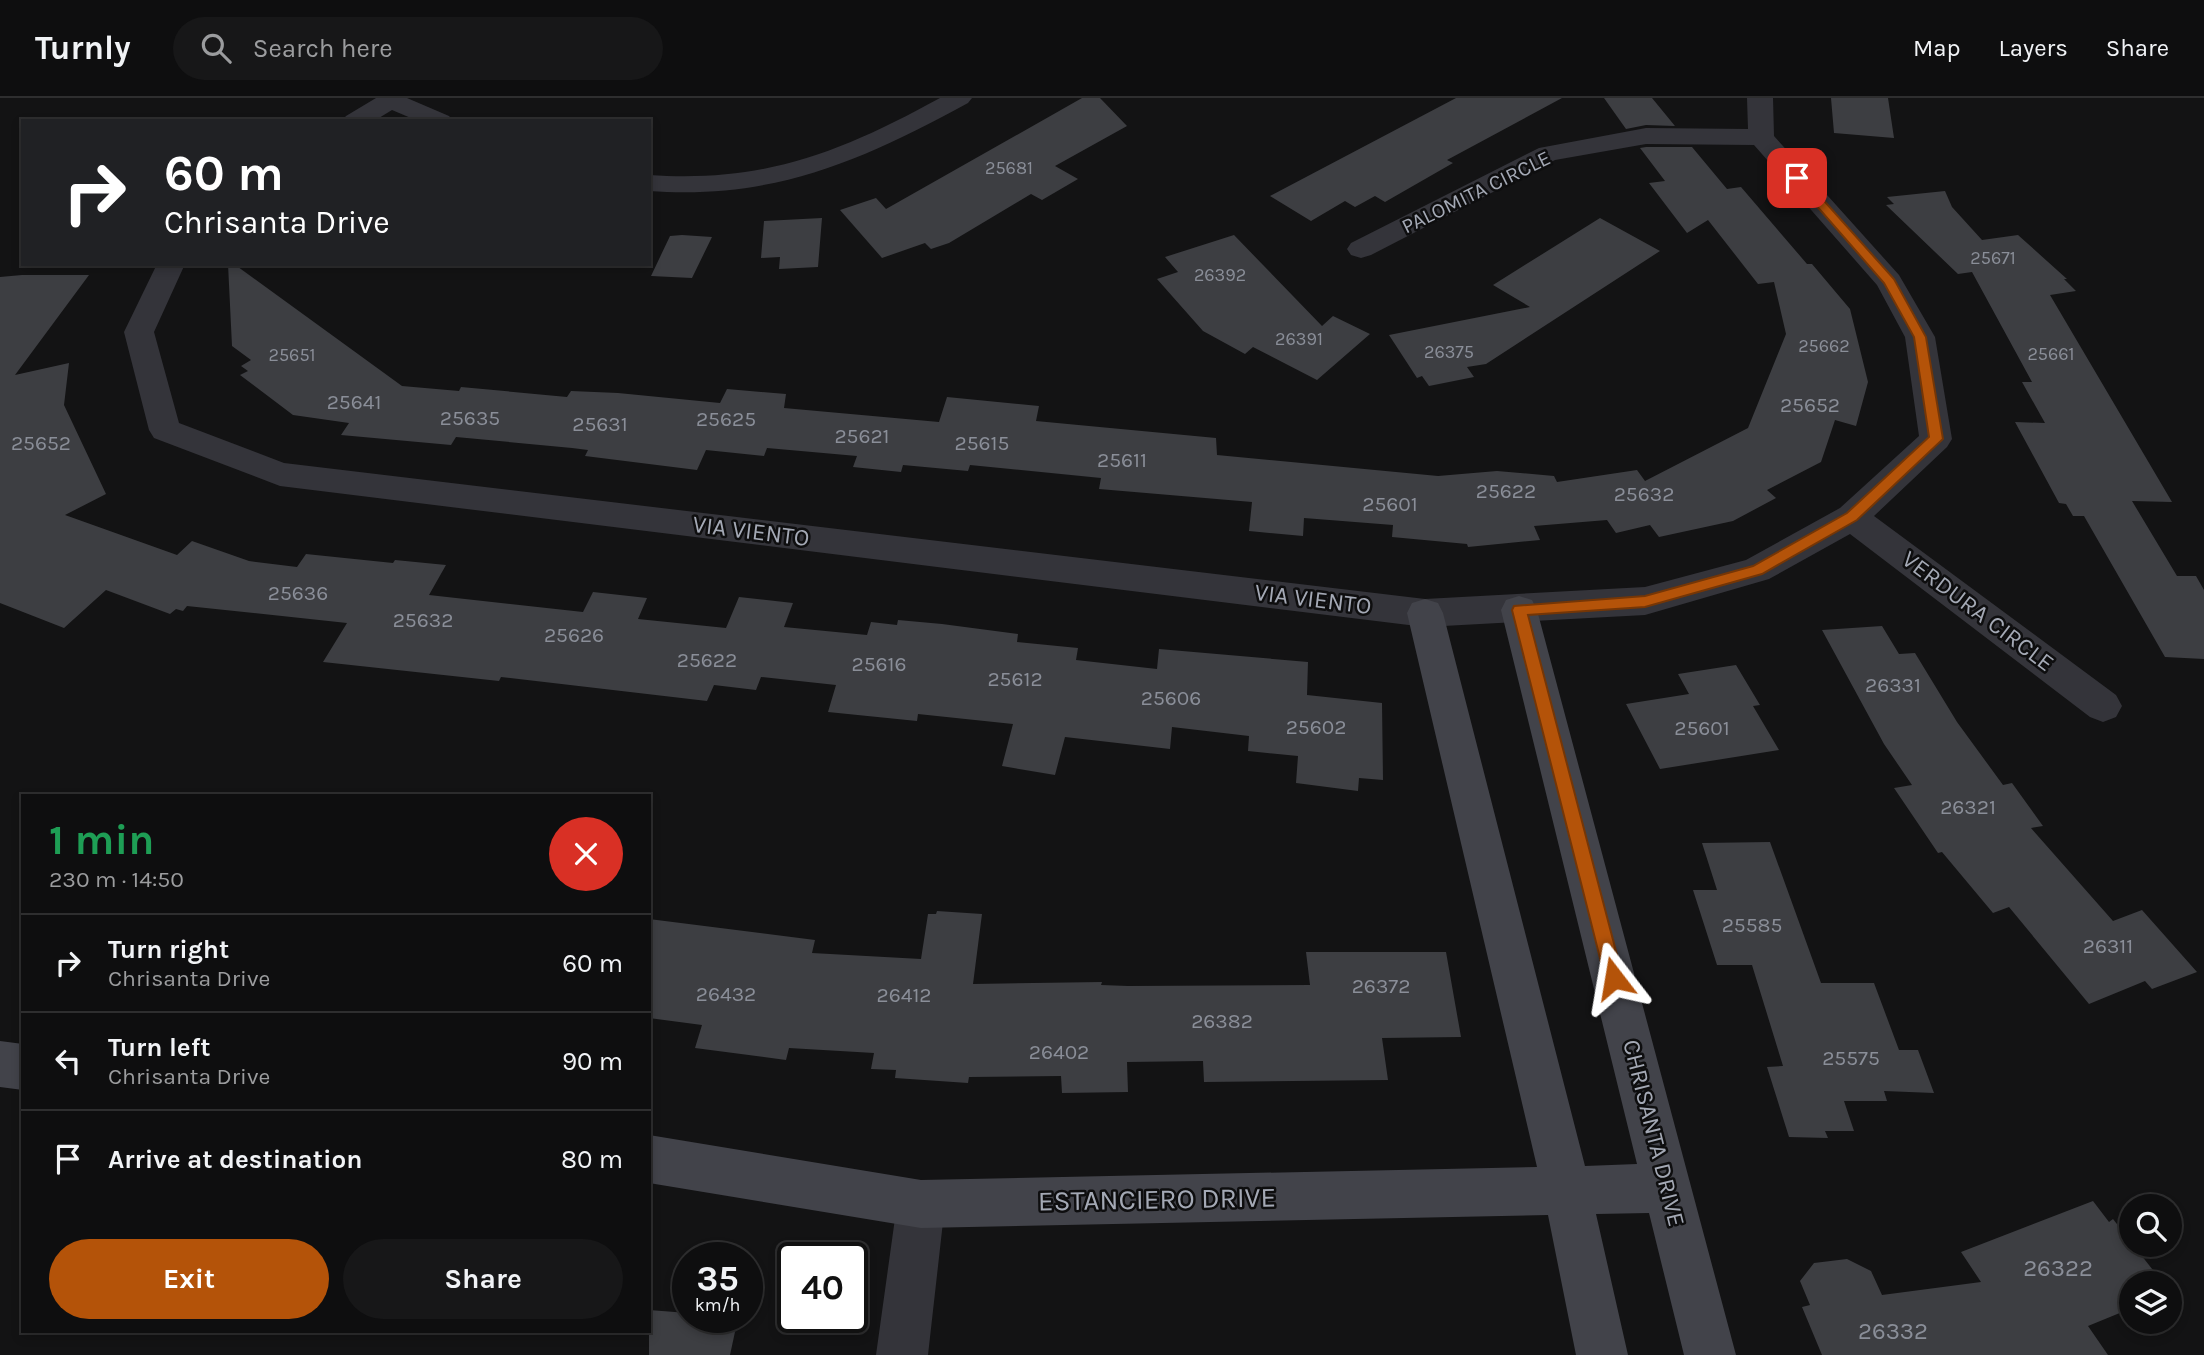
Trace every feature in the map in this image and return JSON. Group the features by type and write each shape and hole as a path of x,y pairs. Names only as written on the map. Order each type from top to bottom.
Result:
{"street":[{"path":"651,183 671,185 734,181 806,168 869,145 959,98"},
{"path":"1520,610 1645,601 1757,570 1852,517 1936,439 1920,337 1889,281 1761,136 1759,98"},
{"path":"358,119 392,99 436,119"},
{"name":"PALOMITA CIRCLE","path":"1361,249 1548,154 1646,136 1761,136"},
{"name":"VIA VIENTO","path":"170,266 139,332 165,430 280,474 1425,613 1520,610"},
{"name":"VERDURA CIRCLE","path":"1852,517 2103,706"},
{"name":"CHRISANTA DRIVE","path":"1520,610 1710,1355"},
{"path":"1425,613 1567,1191 1602,1355"},
{"path":"0,1064 21,1067"},
{"name":"ESTANCIERO DRIVE","path":"651,1159 921,1204 1668,1188"},
{"path":"902,1355 921,1204"}],"building":[{"path":"1082,98 1100,98 1127,126 1055,166 1078,179 1042,200 1031,194 949,243 931,249 925,243 882,258 840,210 876,198 886,209"},
{"path":"1456,98 1562,98 1447,160 1453,163 1385,202 1375,196 1355,207 1345,201 1311,221 1270,196"},
{"path":"1604,98 1652,98 1675,126 1646,125 1626,129"},
{"path":"1831,98 1888,98 1894,138 1834,133"},
{"path":"1692,147 1727,189 1741,187 1850,309 1868,382 1856,426 1835,420 1821,462 1767,490 1776,498 1733,521 1659,537 1650,525 1616,533 1607,520 1534,526 1540,540 1468,547 1467,544 1392,537 1393,525 1304,518 1303,536 1249,531 1252,502 1099,489 1101,478 970,465 968,471 903,465 901,472 853,467 857,456 767,448 764,456 706,450 697,470 585,456 588,450 572,448 456,437 451,445 341,435 349,423 293,415 240,375 248,371 241,366 251,360 232,346 228,266 237,266 402,386 459,391 461,387 567,397 571,391 618,393 720,403 727,389 786,394 784,408 939,422 947,397 1039,406 1036,421 1216,438 1217,455 1438,476 1497,471 1554,476 1557,482 1637,470 1645,481 1748,428 1786,334 1774,282 1758,284 1708,220 1687,233 1649,183 1665,181 1640,148"},
{"path":"1945,191 1952,207 1982,240 2018,235 2067,279 2064,279 2076,291 2050,295 2172,502 2132,501 2177,576 2196,576 2204,590 2204,659 2165,657 2084,516 2073,516 2066,504 2059,503 2015,422 2045,423 2022,382 2032,382 1972,272 1958,274 1886,205 1894,204 1887,197"},
{"path":"822,218 818,267 779,269 780,257 761,258 764,221"},
{"path":"1600,218 1660,251 1486,364 1467,367 1474,377 1429,386 1422,376 1417,378 1389,335 1530,307 1493,285"},
{"path":"1234,235 1322,326 1333,316 1370,334 1317,380 1253,347 1245,354 1203,331 1157,279 1178,272 1165,257"},
{"path":"670,236 712,237 692,278 651,276"},
{"path":"89,275 15,375 69,363 64,405 106,494 65,515 177,555 192,541 249,561 297,567 306,554 393,563 395,560 446,565 429,595 583,612 593,592 647,598 638,619 726,628 739,597 793,603 784,627 867,635 871,622 897,625 898,620 942,624 1018,634 1017,642 1078,648 1076,660 1157,669 1159,649 1308,662 1307,695 1382,703 1383,780 1359,778 1358,791 1296,783 1298,756 1248,751 1249,736 1172,727 1170,749 1065,737 1055,775 1002,766 1013,724 918,714 917,721 828,712 836,685 761,677 756,690 714,685 707,701 501,677 499,681 323,662 347,623 187,606 183,611 176,609 170,614 106,590 64,628 0,603 0,277"},
{"path":"1882,626 1899,654 1915,653 1957,722 2003,785 2012,783 2043,826 2031,828 2113,921 2142,910 2197,972 2152,989 2145,981 2089,1004 2009,907 1993,913 1942,852 1938,853 1894,788 1912,785 1884,744 1822,630"},
{"path":"1736,665 1760,705 1753,706 1779,750 1660,769 1626,704 1689,694 1678,674"},
{"path":"1770,842 1821,983 1874,983 1899,1050 1918,1050 1934,1093 1884,1091 1887,1101 1844,1101 1854,1131 1825,1131 1828,1138 1789,1137 1767,1067 1783,1066 1752,965 1717,965 1693,890 1717,890 1702,843"},
{"path":"937,911 982,914 973,984 1102,982 1101,985 1128,986 1310,985 1306,952 1446,952 1461,1037 1382,1038 1388,1080 1204,1082 1203,1061 1127,1062 1128,1092 1062,1093 1061,1076 969,1077 968,1083 895,1078 896,1070 871,1069 874,1053 789,1048 786,1060 695,1048 702,1025 651,1018 651,919 815,940 812,953 921,959 928,914 936,914"},
{"path":"2093,1201 2109,1222 2113,1219 2119,1227 2119,1257 2143,1257 2154,1271 2119,1271 2119,1313 2088,1326 2108,1355 1822,1355 1802,1307 1810,1305 1800,1281 1814,1263 1847,1259 1871,1271 1882,1295 1981,1282 1961,1252"},
{"path":"651,1310 672,1312 672,1333 735,1333 730,1355 649,1355"}],"route":[{"path":"1614,978 1520,610 1645,601 1757,570 1852,517 1936,439 1920,337 1889,281 1797,178"}]}
